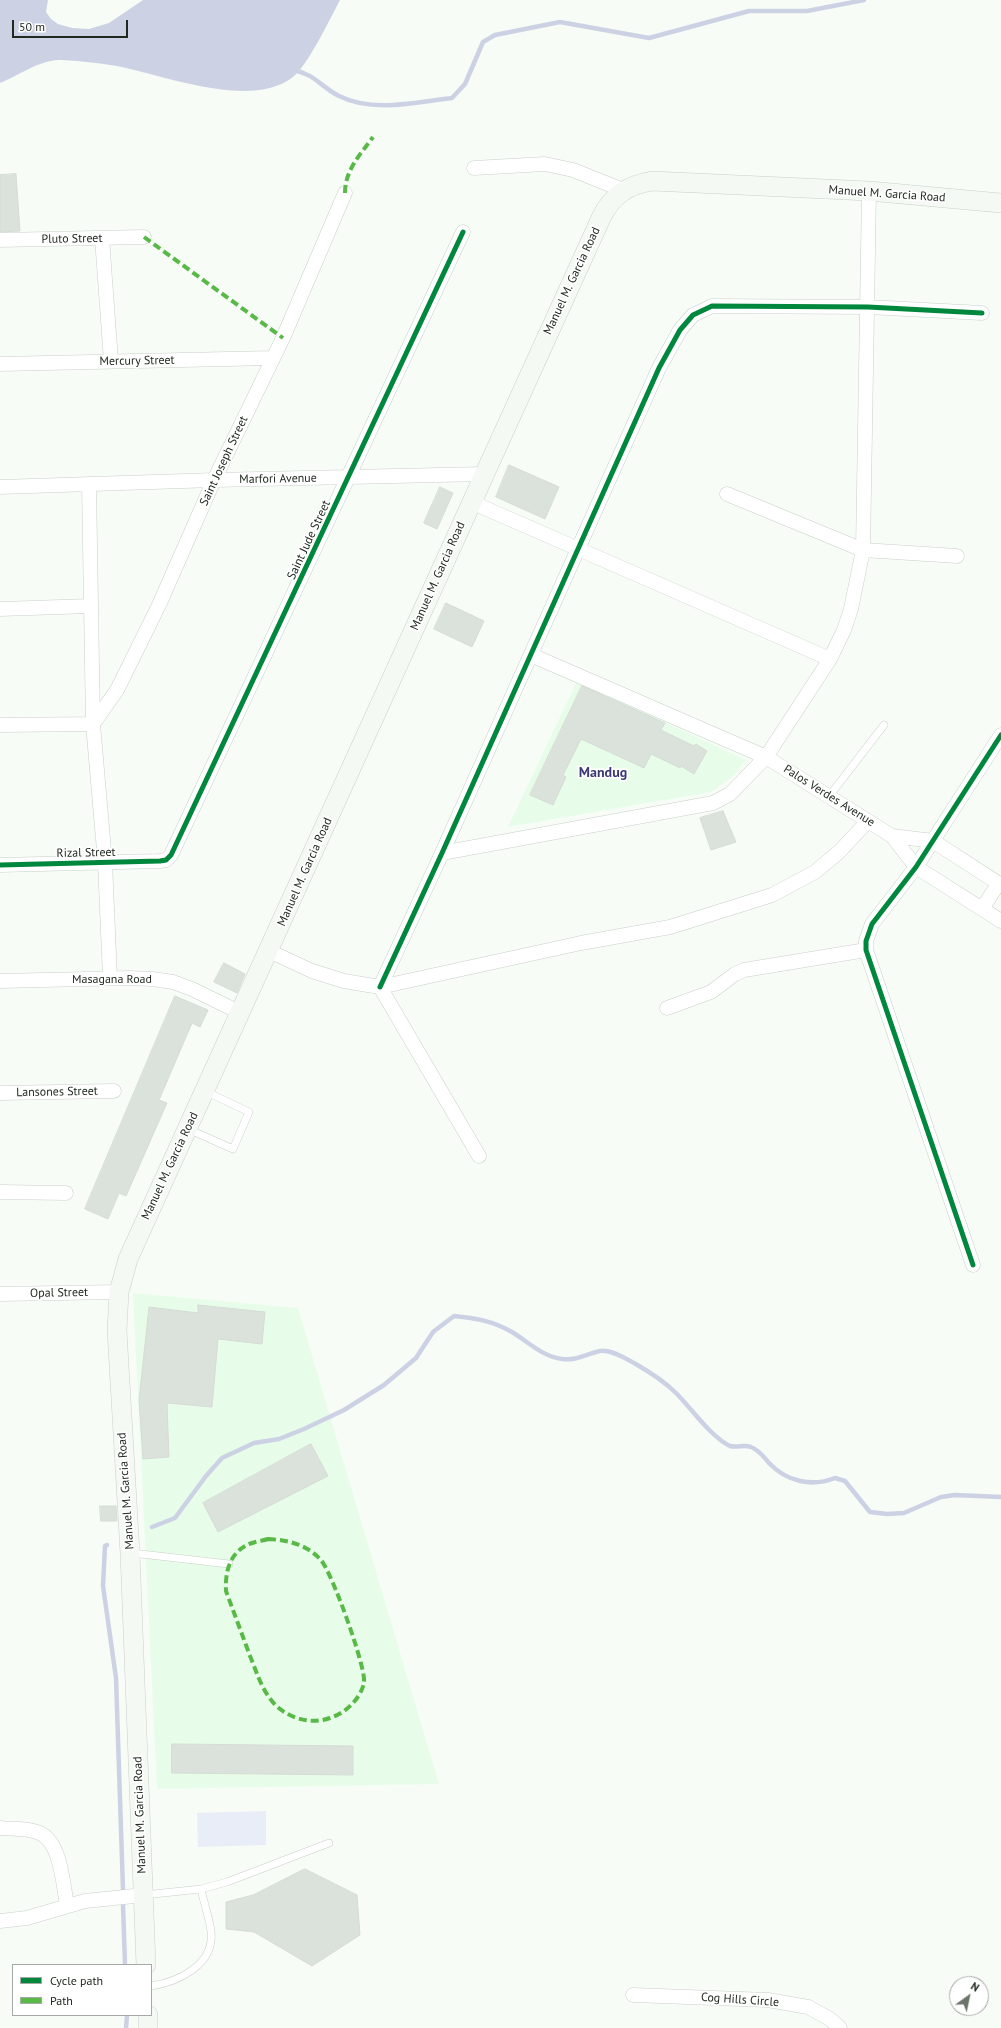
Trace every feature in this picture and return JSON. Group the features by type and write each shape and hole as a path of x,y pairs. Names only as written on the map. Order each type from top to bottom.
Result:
{"main road":[{"name":"Manuel M. Garcia Road","path":"146,1964 130,1553 118,1364 117,1324 119,1292 128,1259 601,218 614,198 623,190 635,184 652,181 869,192 1001,202"},
{"path":"148,2016 148,2028"}],"street":[{"path":"474,168 532,164 551,165 590,176 623,190"},
{"path":"442,852 713,803 730,794 766,757 830,659 844,630 851,609 862,550 868,307 869,192"},
{"name":"Saint Joseph Street","path":"93,724 117,690 138,649 214,480 273,358 345,193"},
{"name":"Saint Jude Street","path":"171,855 463,232"},
{"name":"Pluto Street","path":"0,240 144,237"},
{"path":"102,238 111,361"},
{"path":"380,987 579,549 659,368 680,330 693,315 712,306 868,307 982,313"},
{"name":"Mercury Street","path":"0,364 273,358"},
{"name":"Marfori Avenue","path":"0,487 214,480 484,474"},
{"path":"90,484 93,724 105,862 110,978"},
{"path":"727,494 862,550 957,556"},
{"path":"471,502 830,659"},
{"path":"0,609 91,606"},
{"name":"Palos Verdes Avenue","path":"531,655 766,757 892,836 916,867 1001,921"},
{"path":"0,725 93,724"},
{"path":"973,1266 866,950 866,941 872,924 916,867 1001,735"},
{"path":"269,951 312,971 344,981 380,987 581,943 670,927 772,896 815,872 838,852 868,821"},
{"name":"Palos Verdes Avenue","path":"892,836 933,841 1000,885"},
{"name":"Rizal Street","path":"0,865 160,861 166,860 171,855"},
{"path":"982,909 1000,885"},
{"path":"667,1008 712,992 735,974 744,970 866,950"},
{"name":"Masagana Road","path":"0,981 110,978 152,979 173,982 209,996 241,1013"},
{"path":"380,987 479,1156"},
{"name":"Lansones Street","path":"0,1093 114,1091"},
{"path":"0,1192 66,1193"},
{"name":"Opal Street","path":"0,1294 119,1292"},
{"path":"0,1828 38,1832 52,1842 57,1856 67,1906"},
{"path":"0,1921 27,1918 97,1899 144,1894"},
{"name":"Cog Hills Circle","path":"633,1995 768,2000 808,2007 830,2019 840,2028"}],"lane":[{"path":"830,796 884,725"},
{"path":"188,1128 233,1149 249,1112 205,1091"},
{"path":"130,1553 229,1564"},
{"path":"144,1894 201,1889 227,1882 329,1843"},
{"path":"152,1986 166,1984 186,1975 200,1965 208,1950 211,1933 201,1889"}],"shaded area":[{"path":"577,681 746,760 731,778 711,792 508,827"},
{"path":"133,1293 298,1308 439,1784 157,1789"},
{"path":"266,1811 266,1845 198,1847 197,1813"}],"water":[{"path":"0,0 48,0 46,12 51,19 58,24 72,28 89,29 109,23 143,0 340,0 312,52 293,77 276,86 256,90 233,91 185,83 122,67 65,60 43,63 0,83"}],"building":[{"path":"16,174 20,231 0,232 0,175"},
{"path":"509,465 559,487 545,519 496,497"},
{"path":"440,487 453,493 437,529 424,523"},
{"path":"446,603 484,621 472,647 434,629"},
{"path":"582,686 665,723 661,730 694,746 696,744 707,751 694,774 681,766 680,768 651,754 644,768 581,739 563,775 566,777 553,805 530,795"},
{"path":"723,811 736,842 711,850 700,818"},
{"path":"224,963 245,974 237,993 214,982"},
{"path":"175,996 208,1010 200,1027 192,1023 159,1100 167,1103 126,1196 119,1193 108,1219 85,1209"},
{"path":"198,1305 265,1312 262,1344 218,1339 212,1407 167,1403 169,1457 143,1459 139,1400 149,1307 198,1313"},
{"path":"311,1444 328,1476 218,1532 203,1503"},
{"path":"100,1506 116,1506 117,1521 101,1521"},
{"path":"172,1744 353,1746 353,1775 172,1773"},
{"path":"305,1869 357,1895 360,1935 312,1966 254,1932 226,1929 226,1902 253,1895"}],"waterway":[{"path":"293,70 307,74 339,96 352,101 380,105 409,104 452,98 465,84 483,42 495,35 560,22 649,38 749,11 807,11 864,0"},
{"path":"152,1527 175,1518 206,1476 222,1458 254,1443 279,1439 344,1410 384,1385 416,1358 433,1332 454,1316 477,1319 498,1325 512,1332 542,1352 555,1358 572,1359 600,1351 608,1351 622,1356 645,1369 666,1384 723,1442 735,1447 749,1446 754,1448 784,1475 800,1481 818,1482 835,1478 845,1481 870,1512 887,1514 904,1513 941,1497 955,1495 1001,1497"},
{"path":"107,1545 105,1546 103,1586 116,1678 123,1890"},
{"path":"123,1905 125,1964"},
{"path":"126,2028 127,2016"}],"marked path":[{"path":"345,193 350,170 373,137"},
{"path":"144,237 283,338"},
{"path":"268,1539 282,1540 296,1544 315,1554 325,1567 340,1599 360,1660 364,1683 359,1695 351,1705 336,1716 313,1721 296,1718 274,1704 263,1688 258,1677 226,1591 226,1577 229,1565 236,1553 249,1544 268,1539"}],"cycle path":[{"path":"0,865 160,861 166,860 171,855 463,232"},
{"path":"380,987 442,853 659,368 680,330 693,315 712,306 868,307 982,313"},
{"path":"973,1265 866,950 866,941 872,924 916,867 1001,735"}],"district":[{"name":"Mandug","path":"603,773"}]}
